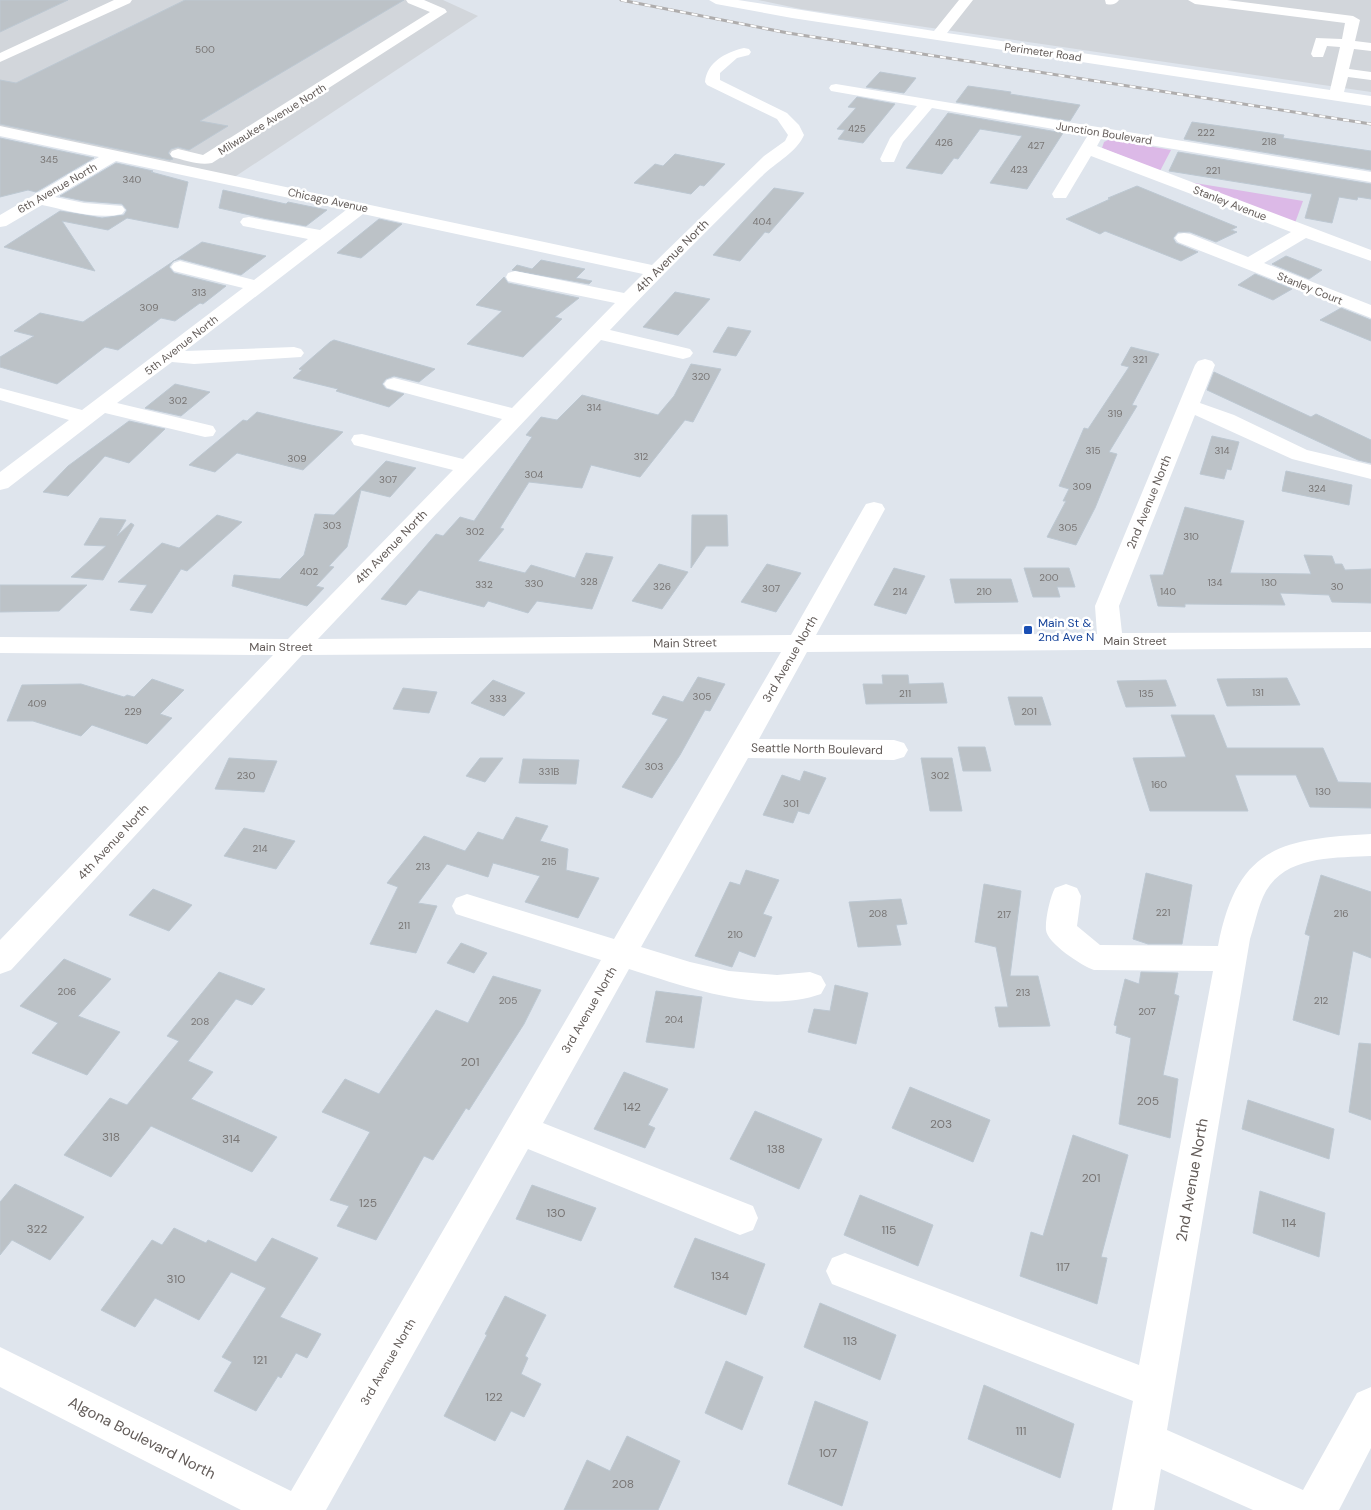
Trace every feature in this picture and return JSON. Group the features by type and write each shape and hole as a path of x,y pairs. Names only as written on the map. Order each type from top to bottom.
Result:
{"street":[{"path":"0,58 125,0"},
{"name":"Milwaukee Avenue North","path":"0,116 206,160 440,12 413,0"},
{"name":"Perimeter Road","path":"716,0 792,14 1371,101"},
{"path":"937,36 966,0"},
{"path":"1195,0 1353,13"},
{"path":"1299,0 1353,13 1371,22"},
{"path":"792,14 804,5"},
{"path":"1336,96 1353,13"},
{"path":"1318,54 1321,41 1371,47"},
{"name":"4th Avenue North","path":"0,961 295,647 656,271 770,159 792,144 796,135 793,128 782,116 712,82 713,72 732,55 744,52"},
{"path":"1342,72 1371,76"},
{"name":"Junction Boulevard","path":"836,88 1371,177"},
{"path":"888,159 896,141 928,103"},
{"name":"Chicago Avenue","path":"0,131 656,271"},
{"path":"1060,194 1097,132"},
{"name":"Stanley Avenue","path":"1088,149 1371,256"},
{"name":"6th Avenue North","path":"0,222 8,211 39,199 114,155"},
{"path":"39,199 84,208 116,210"},
{"name":"5th Avenue North","path":"0,483 361,207"},
{"path":"249,222 323,236"},
{"path":"1249,264 1305,231"},
{"name":"Stanley Court","path":"1184,238 1371,312"},
{"path":"180,267 258,286"},
{"path":"515,277 628,300"},
{"path":"596,333 683,354"},
{"path":"167,355 194,358 294,353"},
{"name":"2nd Avenue North","path":"1111,641 1107,621 1107,606 1204,365"},
{"path":"394,384 517,416"},
{"path":"0,394 204,431"},
{"path":"1188,406 1206,412 1292,452 1324,463 1371,472"},
{"path":"362,440 468,467"},
{"name":"3rd Avenue North","path":"303,1510 740,748 874,509"},
{"name":"Main Street","path":"0,646 295,647 800,642 1371,640"},
{"name":"Seattle North Boulevard","path":"740,748 894,750"},
{"name":"2nd Avenue North","path":"1133,1510 1231,959 1235,939 1251,890 1262,874 1277,861 1325,848 1371,845"},
{"path":"1066,896 1061,931 1094,957 1231,959"},
{"path":"467,906 690,975 729,984 777,988 810,985"},
{"path":"520,1130 740,1218"},
{"path":"845,1271 1154,1390"},
{"name":"Algona Boulevard North","path":"0,1366 284,1510"},
{"path":"1305,1510 1319,1506 1371,1407"},
{"path":"1145,1441 1301,1510"}],"shaded area":[{"path":"0,0 443,0 478,16 230,180 0,131"},
{"path":"758,0 1371,0 1371,92 801,9"},
{"path":"1108,140 1171,150 1160,171 1102,148 1104,142"},
{"path":"1189,182 1303,201 1295,223"}],"building":[{"path":"0,0 68,0 0,32"},
{"path":"185,0 404,0 200,121 228,126 189,150 178,147 171,149 168,153 173,159 170,160 0,124 0,80 16,83"},
{"path":"880,72 916,78 904,93 866,87"},
{"path":"968,86 1080,105 1070,121 956,102"},
{"path":"857,97 895,104 863,143 838,139 845,130 837,129 856,108 848,107"},
{"path":"948,113 1063,133 1027,189 990,183 1022,136 980,129 958,159 954,158 942,174 906,168"},
{"path":"1192,122 1284,135 1283,138 1371,151 1371,170 1184,139"},
{"path":"0,138 94,158 36,192 28,190 0,197"},
{"path":"1178,152 1371,184 1371,199 1358,197 1357,200 1339,197 1332,223 1305,218 1312,194 1169,171"},
{"path":"675,154 725,164 704,186 700,185 691,194 634,183 655,164 663,166"},
{"path":"116,163 153,171 151,172 188,182 178,228 127,218 108,230 62,221 95,271 4,247 60,211 102,218 124,215 127,210 122,204 84,201 60,196"},
{"path":"1137,186 1237,227 1231,230 1237,232 1216,242 1190,232 1178,232 1173,238 1176,243 1198,252 1181,261 1105,231 1100,234 1066,219"},
{"path":"774,188 804,193 769,233 765,232 740,261 713,255"},
{"path":"223,190 286,204 288,202 327,210 306,226 263,218 219,208"},
{"path":"379,219 402,224 361,258 337,253"},
{"path":"202,242 266,256 241,275 180,259 174,261"},
{"path":"1286,256 1322,270 1309,279 1272,264"},
{"path":"541,260 585,269 576,278 592,281 589,284 512,270 517,265 532,269"},
{"path":"172,262 169,267 174,273 226,286 203,304 200,303 175,321 161,318 118,350 105,347 57,384 0,367 0,357 34,336 14,331 40,313 83,322"},
{"path":"1255,274 1292,289 1273,300 1238,285"},
{"path":"504,277 508,283 579,298 555,317 562,319 523,357 467,344 502,311 476,305"},
{"path":"675,292 710,299 678,335 643,327"},
{"path":"1341,308 1371,320 1371,341 1320,320"},
{"path":"728,327 751,331 736,356 713,352"},
{"path":"334,340 435,369 419,382 394,376 386,379 382,384 386,389 404,394 389,407 336,391 338,389 293,378 302,370 299,369"},
{"path":"1131,347 1159,354 1132,405 1137,406 1109,452 1117,454 1095,508 1076,545 1047,537 1066,501 1063,501 1069,489 1059,486 1084,428 1088,429 1129,367 1121,365"},
{"path":"691,364 721,369 693,422 685,420 640,477 591,465 582,488 529,482 500,528 504,529 478,561 525,573 531,565 575,578 586,553 613,557 592,609 537,601 528,613 488,601 484,607 419,590 406,605 381,599 436,534 443,536 460,517 474,521 532,437 526,435 541,417 557,420 582,395 658,415 674,396"},
{"path":"1214,372 1311,417 1316,414 1371,440 1371,463 1358,460 1207,390"},
{"path":"175,384 210,392 181,416 145,408"},
{"path":"257,412 343,432 303,470 237,453 215,472 189,465 243,420 247,421"},
{"path":"129,421 165,429 129,463 105,456 68,496 43,492 68,466"},
{"path":"1212,436 1239,442 1231,470 1227,469 1224,479 1200,474"},
{"path":"386,461 416,468 390,497 361,490 347,547 329,566 334,567 316,586 324,588 307,606 232,586 234,575 280,579 304,555 315,514 334,515"},
{"path":"1286,471 1352,485 1349,505 1282,491"},
{"path":"1185,507 1244,521 1230,573 1311,574 1304,555 1332,556 1335,564 1342,564 1345,570 1371,569 1371,603 1332,602 1329,595 1280,593 1285,605 1185,604 1185,607 1158,606 1150,575 1163,575"},
{"path":"217,515 242,522 187,571 181,569 152,613 130,610 147,585 118,582 162,543 179,548"},
{"path":"692,515 727,515 728,546 706,546 691,568"},
{"path":"100,518 126,520 117,536 131,523 134,525 103,580 71,577 106,546 84,545"},
{"path":"659,564 688,572 662,609 632,601"},
{"path":"767,564 801,573 776,612 741,602"},
{"path":"894,568 925,576 906,614 874,605"},
{"path":"1024,568 1069,568 1075,587 1057,587 1060,597 1033,597"},
{"path":"950,579 1011,579 1018,602 955,603"},
{"path":"0,585 87,585 59,611 0,612"},
{"path":"882,675 908,675 909,684 943,683 947,703 866,704 863,684 883,684"},
{"path":"698,677 725,684 710,711 705,710 680,755 652,798 622,787 668,719 652,714 663,696 683,702"},
{"path":"1287,678 1300,705 1227,706 1217,679"},
{"path":"152,679 184,690 160,714 172,718 147,744 92,725 81,736 33,721 7,721 22,685 81,684 124,697 127,695 134,697"},
{"path":"493,680 525,693 504,716 471,703"},
{"path":"1166,680 1176,706 1126,707 1117,681"},
{"path":"403,688 437,692 429,713 393,709"},
{"path":"1008,697 1042,697 1051,725 1015,725"},
{"path":"1171,715 1214,715 1227,748 1323,748 1338,782 1371,783 1371,808 1310,807 1296,775 1235,775 1248,811 1150,811 1133,758 1186,757"},
{"path":"958,747 985,747 991,771 963,771"},
{"path":"229,758 277,761 264,792 215,789"},
{"path":"480,758 503,758 485,782 466,776"},
{"path":"921,758 952,758 962,811 930,811"},
{"path":"523,759 579,760 576,784 519,783"},
{"path":"804,771 826,778 809,814 798,811 793,823 763,815 782,775 800,781"},
{"path":"516,817 548,826 540,841 568,849 566,870 599,878 578,918 525,902 540,876 493,863 488,877 447,864 418,903 437,906 416,953 370,944 398,887 387,883 424,836 465,851 478,832 503,840"},
{"path":"244,828 295,841 276,869 224,856"},
{"path":"746,870 779,880 763,914 772,917 755,957 739,951 732,967 695,956 730,882 740,885"},
{"path":"1146,873 1192,885 1182,944 1148,944 1133,939"},
{"path":"1321,875 1371,892 1371,958 1353,951 1339,1035 1293,1020 1310,936 1305,934"},
{"path":"984,884 1021,891 1010,976 1038,976 1050,1026 999,1027 995,1007 1008,1007 996,947 975,942"},
{"path":"153,889 192,905 169,931 129,915"},
{"path":"901,899 907,924 896,925 901,945 858,947 849,902"},
{"path":"461,943 487,953 474,973 447,963"},
{"path":"64,959 111,979 78,1016 120,1032 87,1075 32,1053 58,1023 20,1006"},
{"path":"219,972 265,989 252,1005 236,999 188,1061 213,1072 191,1099 277,1137 252,1172 151,1126 111,1177 64,1155 110,1098 127,1105 179,1041 167,1036"},
{"path":"1141,972 1178,973 1174,994 1179,996 1163,1075 1178,1079 1170,1138 1119,1124 1131,1038 1116,1033 1117,1026 1114,1025 1125,979 1139,984"},
{"path":"493,976 541,990 524,1024 469,1110 466,1108 433,1160 424,1156 376,1240 337,1226 349,1206 330,1200 370,1132 322,1112 345,1079 379,1094 436,1010 468,1023"},
{"path":"835,985 868,993 856,1044 808,1032 814,1009 830,1011"},
{"path":"656,991 702,997 694,1048 646,1042"},
{"path":"1359,1043 1371,1044 1371,1120 1349,1112"},
{"path":"624,1072 668,1089 648,1125 655,1128 645,1148 594,1129"},
{"path":"910,1087 990,1120 973,1162 892,1128"},
{"path":"1248,1100 1334,1129 1329,1159 1242,1129"},
{"path":"755,1111 822,1139 799,1189 730,1159"},
{"path":"1073,1135 1128,1155 1101,1257 1107,1258 1097,1304 1020,1276 1031,1232 1043,1236"},
{"path":"15,1184 84,1217 50,1260 12,1240 0,1255 0,1202"},
{"path":"532,1185 596,1208 581,1241 516,1219"},
{"path":"1260,1191 1325,1213 1319,1257 1253,1233"},
{"path":"860,1195 933,1225 918,1266 844,1235"},
{"path":"174,1228 206,1243 208,1240 256,1262 272,1238 318,1258 280,1317 321,1334 307,1358 296,1353 281,1378 278,1376 256,1411 214,1391 232,1362 222,1357 266,1288 231,1272 199,1320 155,1298 135,1327 101,1310 152,1240 162,1245"},
{"path":"695,1238 765,1264 746,1315 674,1287"},
{"path":"505,1296 546,1315 525,1356 528,1358 521,1374 541,1384 524,1417 511,1411 495,1441 444,1416 487,1335 485,1334"},
{"path":"820,1303 896,1335 880,1380 804,1347"},
{"path":"726,1361 763,1377 742,1430 705,1413"},
{"path":"984,1385 1074,1424 1060,1478 968,1439"},
{"path":"815,1401 868,1422 842,1506 788,1484"},
{"path":"627,1436 680,1461 658,1510 564,1510 587,1460 610,1471"}],"railway":[{"path":"621,0 788,33 1371,124"}],"place":[{"name":"Main St & 2nd Ave N","path":"1028,630"}]}
